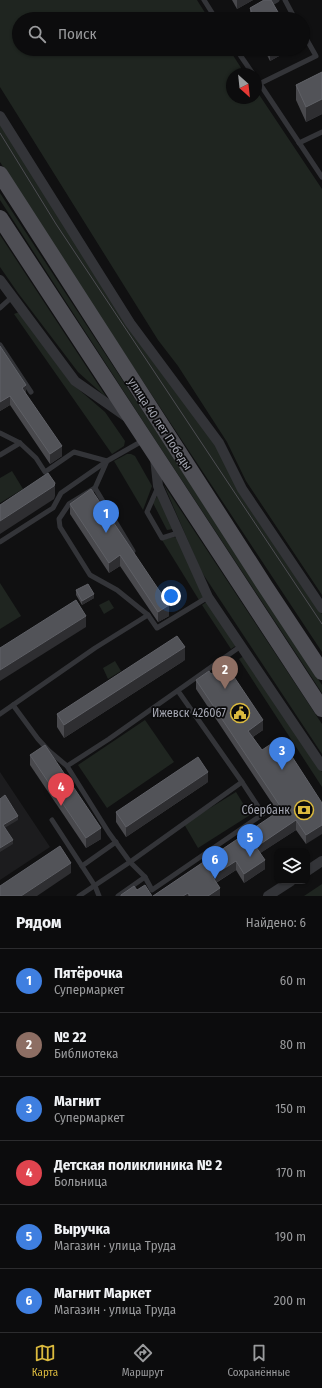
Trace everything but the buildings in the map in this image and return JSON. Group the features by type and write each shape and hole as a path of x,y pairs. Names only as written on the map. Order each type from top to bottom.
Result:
{"main road":[{"name":"улица 40 лет Победы","path":"0,174 260,579 322,672"},
{"name":"улица 40 лет Победы","path":"0,218 322,709"}],"street":[{"path":"0,116 130,323 219,443 242,489 322,608"},
{"name":"улица 40 лет Победы","path":"0,280 75,381 133,422"},
{"name":"улица 40 лет Победы","path":"155,456 158,486 208,597 322,766"},
{"path":"310,869 322,861"},
{"path":"268,896 286,884"}],"lane":[{"path":"204,0 212,12"},
{"path":"255,12 277,0"},
{"path":"285,0 291,12"},
{"path":"262,83 316,56 310,45"},
{"path":"241,56 249,68"},
{"path":"262,88 322,177"},
{"path":"299,143 322,132"},
{"path":"0,308 12,297"},
{"path":"0,345 31,392"},
{"path":"0,433 20,443 36,458 45,472 74,452 107,460"},
{"path":"0,542 53,508 61,493 107,460 144,439"},
{"path":"0,456 20,443"},
{"path":"107,460 95,488 69,504 59,519 60,527 90,574 117,590 148,615 157,628 208,597"},
{"path":"158,486 147,512 162,538 178,533"},
{"path":"95,488 133,551"},
{"path":"0,714 95,648 148,615"},
{"path":"67,766 109,739 241,646"},
{"path":"13,705 38,739 49,751 67,766 116,842 130,862 145,878 152,890 263,814 178,691"},
{"path":"79,896 130,862 242,782"},
{"path":"52,820 95,886 99,896"},
{"path":"82,866 116,842"},
{"path":"118,896 145,878"}],"shaded area":[{"path":"0,0 197,0 205,12 12,12 12,56 233,56 241,68 226,68 226,104 262,104 262,99 322,189 322,595 246,481 227,442 178,366 158,340 0,87"},
{"path":"0,123 216,442 233,479 322,614 322,652 56,250 0,162"},
{"path":"0,193 322,685 322,693 150,432 0,200"},
{"path":"0,235 107,398 78,372 0,267"},
{"path":"19,312 70,382 105,412 125,441 124,446 112,454 14,314"},
{"path":"127,454 135,456 152,486 143,510 114,461"},
{"path":"12,471 23,489 0,503 0,478"},
{"path":"164,485 322,724 322,754 201,571"},
{"path":"158,495 173,529 167,530 153,503"},
{"path":"174,537 177,538 205,596 199,600 162,540"},
{"path":"0,583 21,616 0,629"},
{"path":"109,600 114,608 104,614 99,605"},
{"path":"208,601 237,645 231,649 202,605"},
{"path":"244,656 322,772 322,787 239,659"},
{"path":"115,661 121,671 108,679 103,668"},
{"path":"145,720 174,762 107,808 78,765"},
{"path":"0,772 50,847 0,880"},
{"path":"236,792 250,815 198,848 184,824"},
{"path":"322,884 322,896 304,896"}],"tram line":[{"path":"0,133 56,224 322,624"}],"place":[{"name":"Пятёрочка","path":"106,533"},
{"name":"№ 22","path":"225,689"},
{"name":"Ижевск 426067","path":"240,713"},
{"name":"Магнит","path":"282,770"},
{"name":"Детская поликлиника № 2","path":"61,806"},
{"name":"Сбербанк","path":"304,810"},
{"name":"Выручка","path":"250,857"},
{"name":"Магнит Маркет","path":"215,879"}]}
